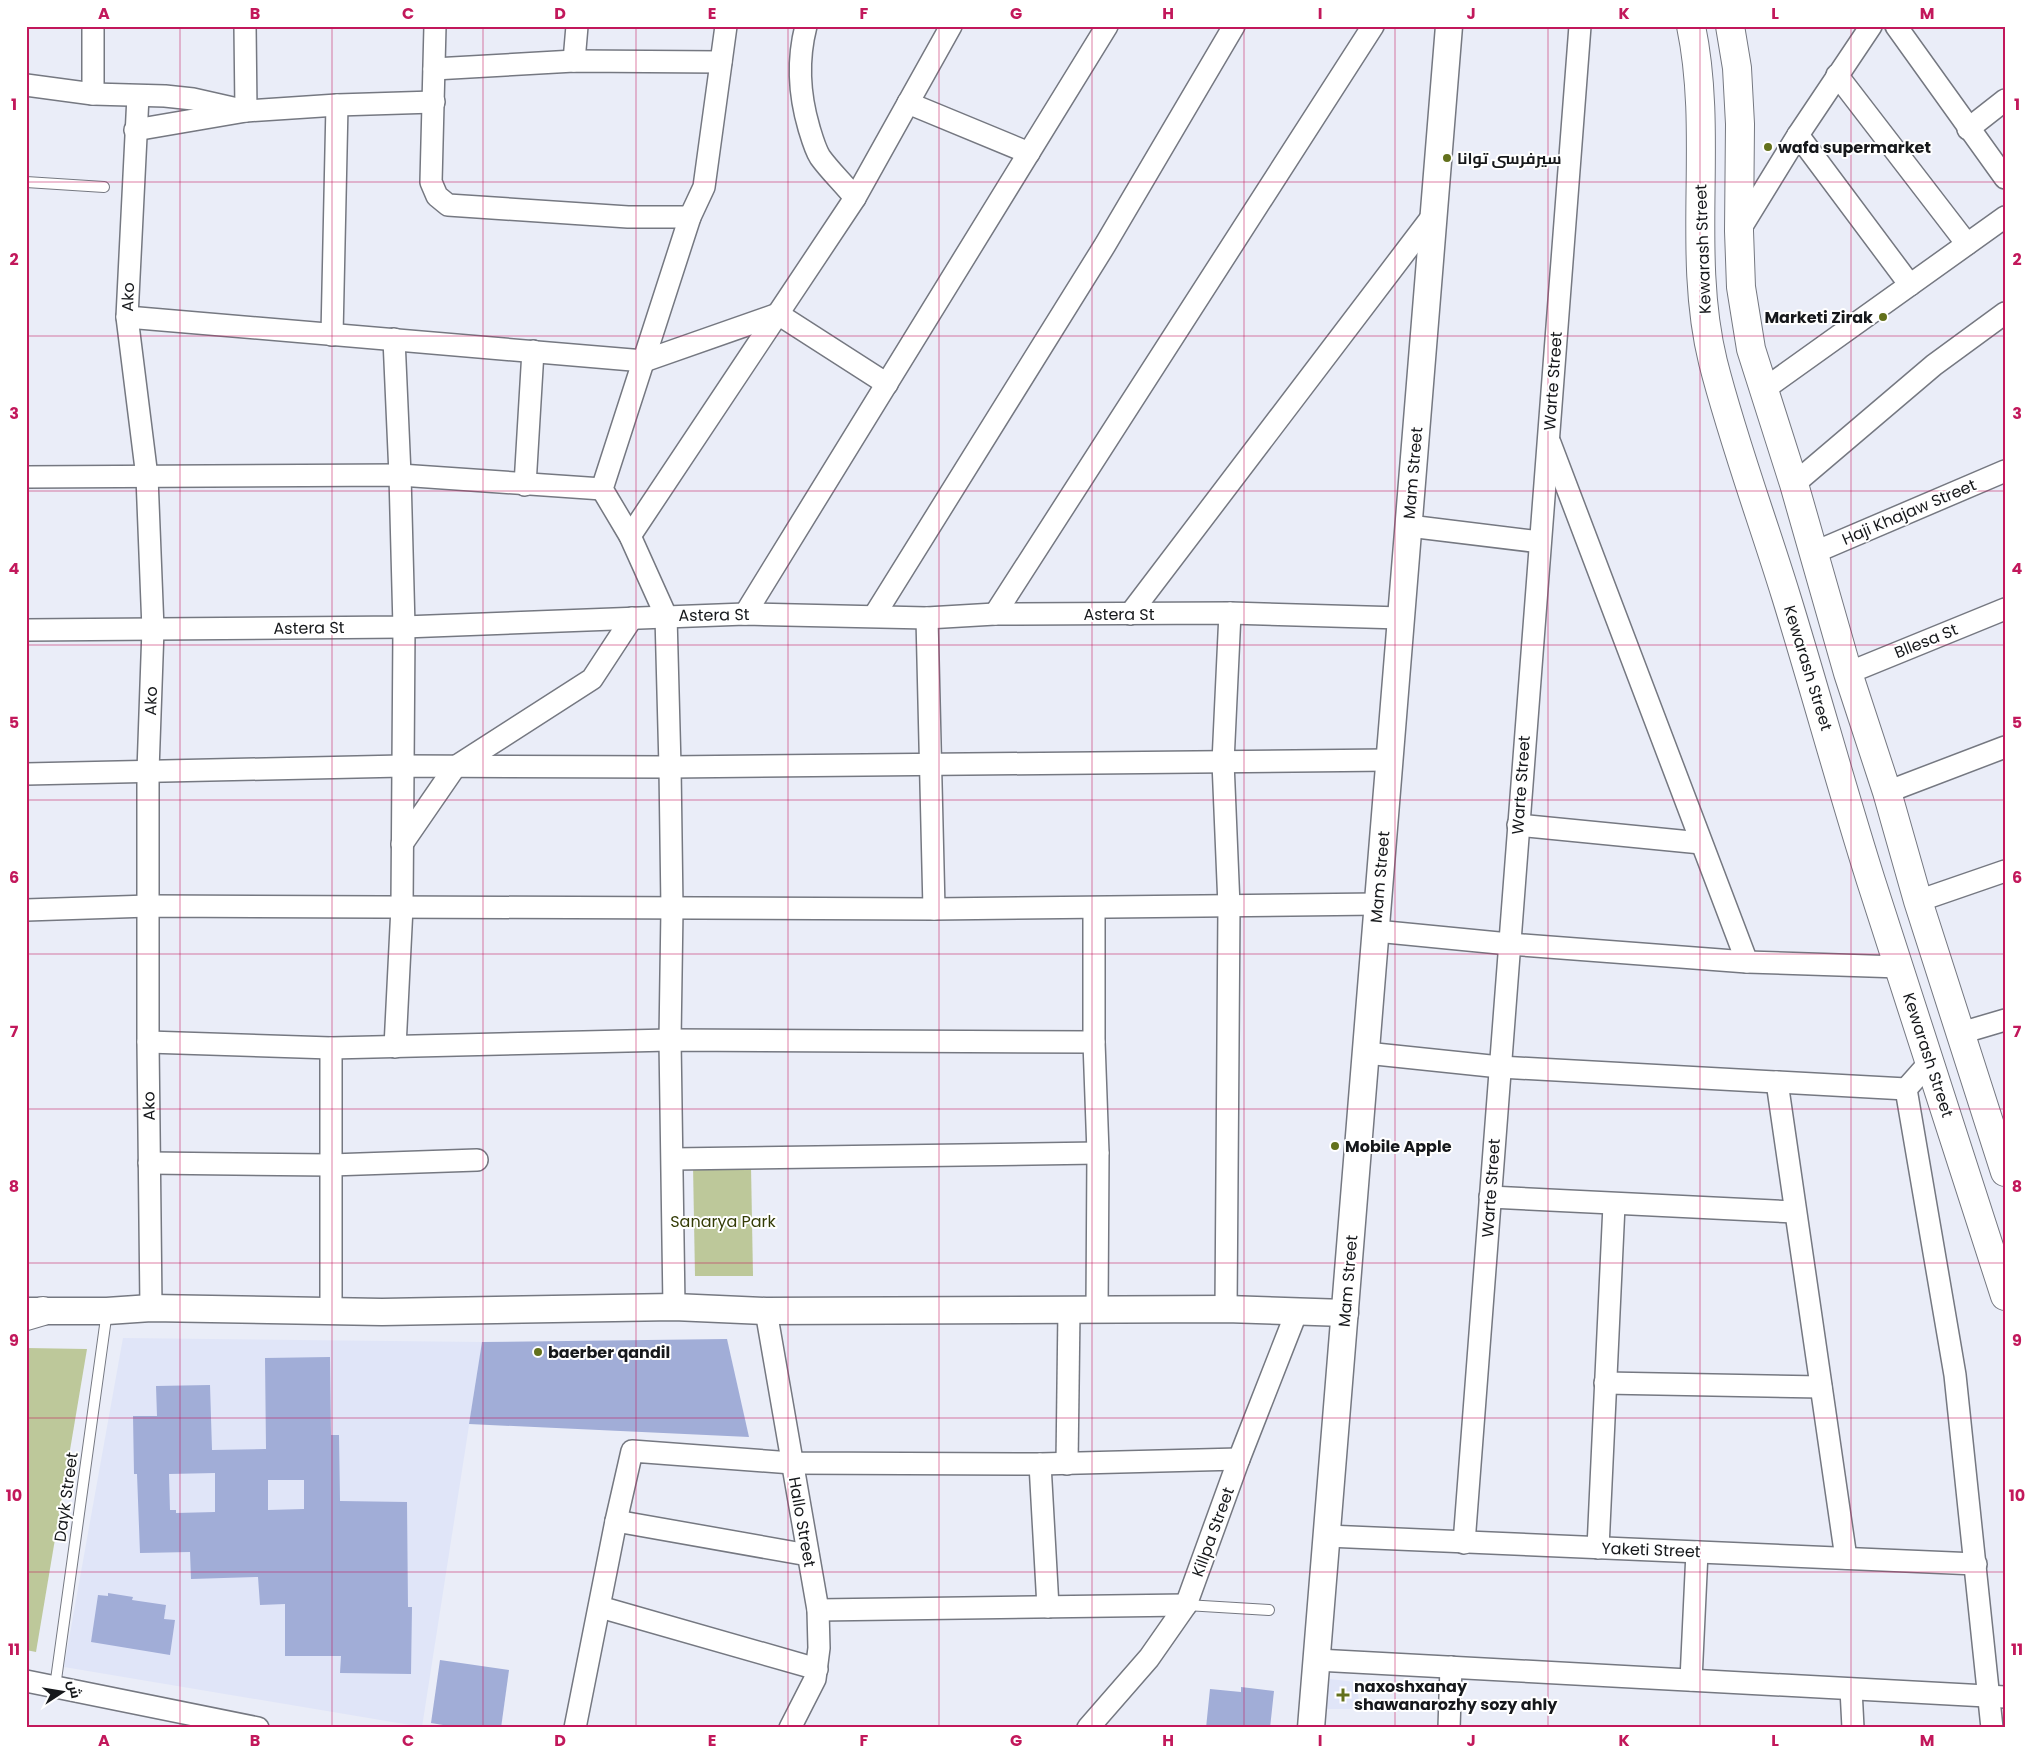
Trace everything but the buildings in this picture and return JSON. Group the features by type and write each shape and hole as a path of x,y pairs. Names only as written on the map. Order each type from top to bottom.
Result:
{"main road":[{"name":"Kewarash Street","path":"1691,26 1698,82 1700,118 1700,262 1704,312 1713,360 1736,443 1786,595 1870,879 2005,1296"},
{"path":"1730,26 1737,68 1740,124 1739,230 1741,287 1751,349 1794,484 1848,673 1887,792 1918,901 2004,1166"},
{"path":"1870,879 1909,869"},
{"path":"1910,1000 1946,989"}],"street":[{"path":"93,26 93,94"},
{"path":"245,26 246,111"},
{"path":"435,26 431,182 437,196 448,205 628,217 690,217"},
{"path":"574,61 577,26"},
{"path":"674,1307 670,1040 672,909 666,616 630,536 602,489 690,217 704,187 726,26"},
{"path":"806,26 801,46 800,82 804,112 819,156 855,198"},
{"path":"630,536 855,198 951,26"},
{"path":"745,614 1107,26"},
{"path":"874,616 1105,246 1234,26"},
{"path":"995,614 1373,26"},
{"name":"Mam Street","path":"1311,1728 1449,26"},
{"name":"Warte Street","path":"1464,1543 1580,26"},
{"path":"1739,230 1798,135 1871,26"},
{"path":"1896,26 1968,129 2005,178"},
{"path":"434,69 574,61 721,62"},
{"path":"1837,75 1967,244"},
{"path":"26,85 93,94 165,96 193,99 246,111"},
{"name":"Ako","path":"138,96 127,317 146,477 153,629 148,771 148,1042 151,1308"},
{"path":"1968,129 2005,100"},
{"path":"135,130 246,111 337,105 434,102"},
{"path":"908,103 1029,153"},
{"path":"332,335 337,105"},
{"path":"1798,135 1910,285"},
{"path":"1130,614 1434,214"},
{"path":"1763,390 2005,218"},
{"path":"1794,484 1934,365 2005,313"},
{"path":"778,314 887,384"},
{"path":"127,317 644,361 778,314"},
{"path":"394,339 404,627 402,907 395,1047"},
{"path":"525,485 532,352"},
{"path":"1548,439 1746,962"},
{"name":"‌Haji Khajaw Street","path":"1813,553 2005,471"},
{"path":"26,477 400,475 602,489"},
{"path":"1409,526 1540,542"},
{"name":"Bllesa St","path":"1848,673 2005,609"},
{"path":"1226,1309 1229,906 1223,762 1230,613"},
{"name":"Astera St","path":"26,630 404,627 745,614 927,618 995,614 1230,613 1401,618"},
{"path":"402,844 455,768 592,679 632,618"},
{"path":"927,618 934,909"},
{"path":"1887,792 2005,747"},
{"path":"26,774 402,766 455,768 670,767 1390,760"},
{"path":"1518,825 1701,843"},
{"path":"1918,901 2005,871"},
{"path":"26,910 149,906 934,909 1378,904"},
{"path":"1094,908 1094,1042 1098,1153 1097,1310"},
{"path":"1376,931 1509,944 1746,962 1900,967"},
{"path":"1961,1033 2005,1020"},
{"path":"148,1042 331,1048 670,1040 1094,1042"},
{"path":"331,1048 332,1311"},
{"path":"1366,1052 1500,1067 1906,1089"},
{"path":"1906,1089 1930,1062"},
{"path":"1777,1082 1846,1558"},
{"path":"1906,1089 1955,1375 1976,1564 1997,1696 1992,1728"},
{"path":"673,1158 1098,1153"},
{"path":"149,1163 331,1166 477,1160"},
{"path":"1490,1197 1614,1205 1795,1212"},
{"path":"1598,1548 1614,1205"},
{"path":"32,1313 107,1312 151,1308 382,1312 674,1307 766,1311 1226,1309 1345,1313"},
{"path":"1067,1464 1069,1310"},
{"name":"Hallo Street","path":"766,1311 818,1610 819,1648 815,1679 790,1728"},
{"name":"Killpa Street","path":"1089,1728 1149,1658 1186,1605 1239,1460 1297,1312"},
{"path":"1605,1384 1821,1387"},
{"path":"575,1728 616,1521 632,1451 792,1463 1067,1464 1239,1460"},
{"path":"1040,1464 1048,1607"},
{"path":"616,1521 808,1555"},
{"name":"Yaketi Street","path":"1327,1536 1976,1564"},
{"path":"1691,1680 1697,1552"},
{"path":"818,1610 1186,1605"},
{"path":"600,1607 817,1669"},
{"path":"1317,1660 1997,1696"},
{"path":"1449,1728 1451,1667"},
{"path":"26,1681 258,1728"},
{"path":"1851,1689 1853,1728"}],"lane":[{"path":"26,182 104,186"},
{"name":"Dayk Street","path":"55,1687 107,1312"},
{"path":"1186,1605 1269,1610"}],"shaded area":[{"path":"123,1338 482,1342 422,1727 64,1667"},
{"name":"naxoshxanay shawanarozhy sozy ahly","path":"1330,1679 1355,1682 1361,1709 1325,1709"}],"green space":[{"name":"Sanarya Park","path":"693,1165 751,1166 753,1276 695,1276"},
{"path":"26,1348 87,1349 36,1652 26,1650"}],"place":[{"name":"wafa supermarket","path":"1768,147"},
{"name":"سيرفرسى توانا","path":"1447,158"},
{"name":"Marketi Zirak","path":"1883,317"},
{"name":"Mobile Apple","path":"1335,1146"},
{"name":"baerber qandil","path":"538,1352"},
{"name":"naxoshxanay shawanarozhy sozy ahly","path":"1343,1695"}]}
